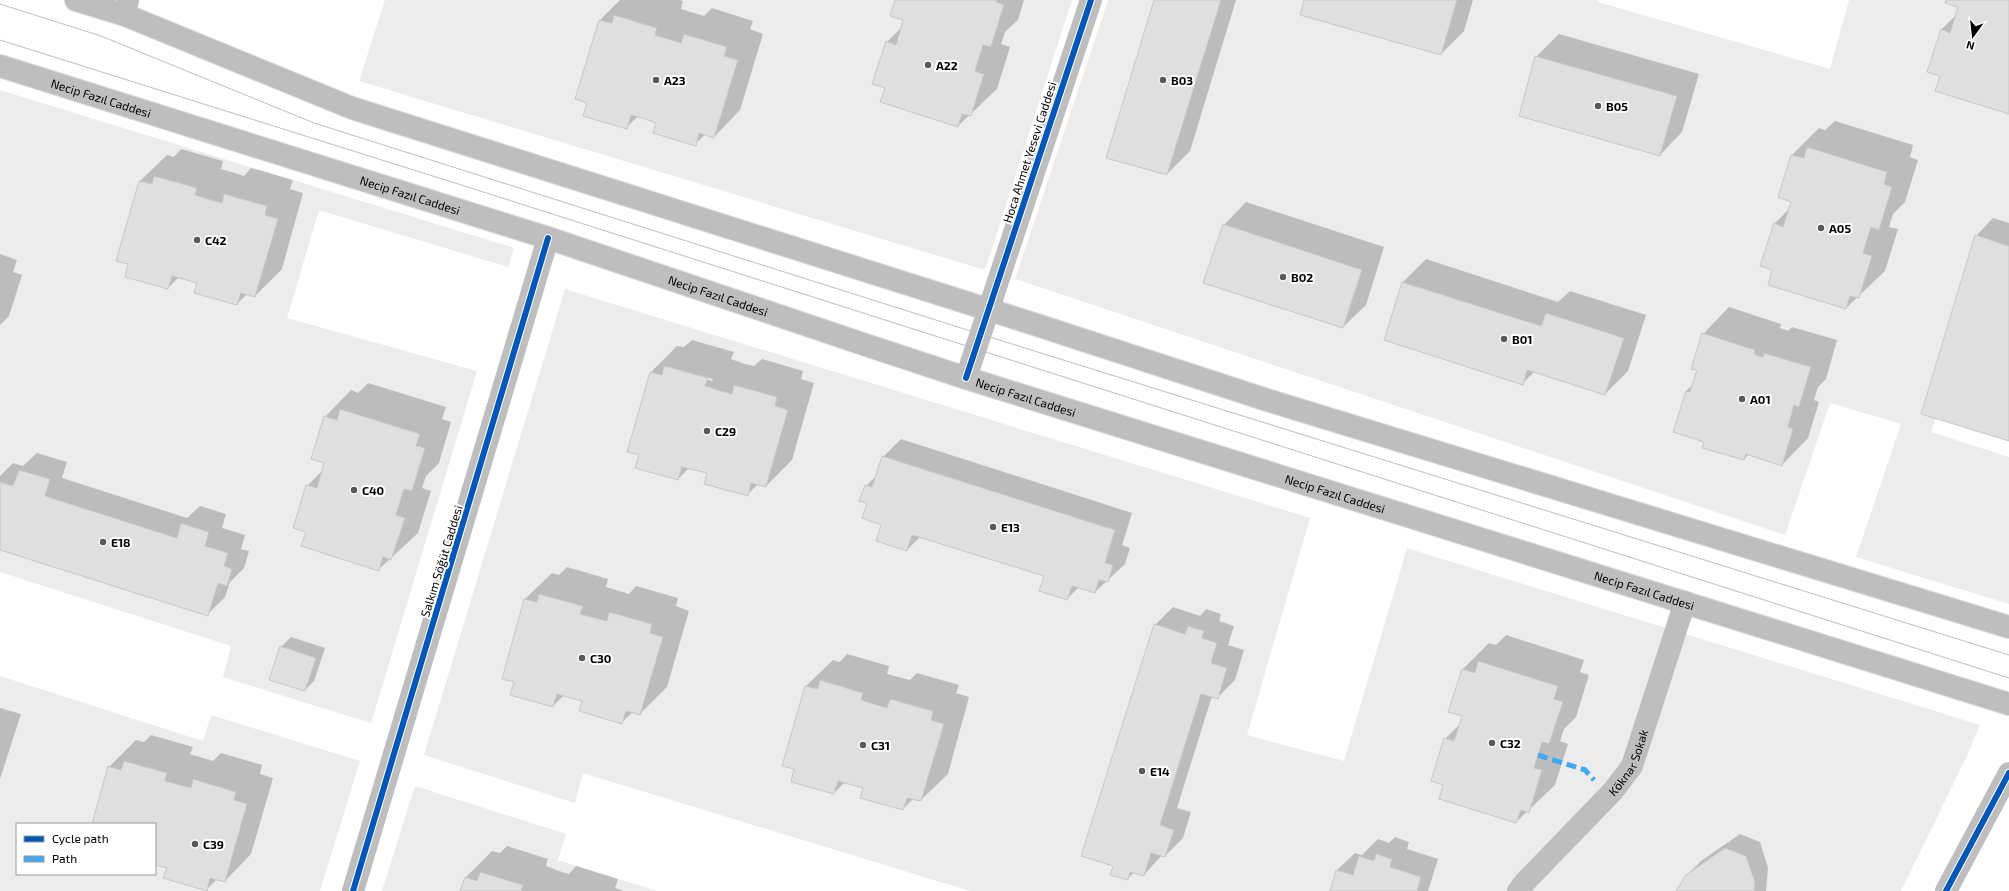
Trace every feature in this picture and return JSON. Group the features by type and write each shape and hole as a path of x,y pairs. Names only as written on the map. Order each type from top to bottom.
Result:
{"main road":[{"path":"76,0 127,8 352,108 485,149 1317,416 2009,627"},
{"name":"Hoca Ahmet Yesevi Caddesi","path":"966,378 1091,0"},
{"name":"Necip Fazıl Caddesi","path":"0,66 548,238 966,378 2009,704"},
{"name":"Salkım Söğüt Caddesi","path":"352,891 548,238"},
{"name":"Köknar Sokak","path":"1518,891 1613,791 1632,766 1685,602"},
{"path":"1946,891 2009,773"}],"shaded area":[{"path":"385,0 1072,0 985,270 359,81"},
{"path":"1108,0 1598,0 1598,2 1830,69 1849,0 2009,0 2009,246 1975,235 1921,413 1936,418 1931,432 2009,457 2009,604 1856,557 1901,424 1830,403 1785,535 1015,279"},
{"path":"0,90 514,248 508,267 319,210 287,318 477,371 371,723 223,677 231,646 0,572"},
{"path":"565,289 1310,518 1247,735 1344,761 1407,548 1980,725 1966,758 1901,891 970,891 583,773 575,803 424,755"},
{"path":"0,676 203,741 211,715 360,761 320,891 0,891"},
{"path":"415,786 566,834 558,860 657,891 382,891"}],"building":[{"name":"A22","path":"895,0 997,0 996,2 1004,5 991,47 983,45 975,71 984,74 971,116 962,114 958,127 880,102 885,88 872,84 886,41 896,45 903,20 890,16"},
{"name":"B03","path":"1154,0 1221,0 1167,175 1106,158"},
{"path":"1304,0 1457,0 1441,55 1300,15"},
{"path":"1946,0 2009,0 2009,114 1935,91 1940,76 1927,72 1941,29 1950,33 1958,7 1945,3"},
{"name":"A23","path":"614,15 657,28 655,35 681,43 684,34 727,47 724,56 738,60 714,138 699,133 696,146 653,133 656,123 631,115 627,129 583,116 587,103 575,99 599,20 612,23"},
{"name":"B05","path":"1535,56 1677,96 1660,156 1519,116"},
{"name":"A05","path":"1807,147 1887,172 1884,184 1892,187 1879,230 1871,227 1863,253 1872,256 1859,298 1850,296 1846,309 1768,285 1772,270 1760,266 1774,223 1783,227 1791,202 1778,197 1791,155 1804,158"},
{"name":"C42","path":"154,176 197,188 195,195 222,203 224,194 267,206 265,215 278,219 255,297 241,293 237,305 194,293 197,283 172,276 168,289 125,277 128,264 116,261 139,181 152,184"},
{"name":"B02","path":"1223,224 1362,270 1343,328 1203,283"},
{"path":"1975,235 2009,246 2009,441 1921,414"},
{"name":"B01","path":"1402,282 1541,326 1546,313 1624,338 1605,395 1527,370 1523,385 1384,340"},
{"name":"A01","path":"1702,333 1755,350 1754,354 1759,356 1763,357 1764,353 1811,367 1799,407 1794,405 1788,427 1793,429 1782,466 1746,454 1744,460 1702,448 1704,442 1673,432 1686,391 1690,392 1697,370 1691,369"},
{"name":"C29","path":"664,366 708,378 705,386 732,394 734,385 777,397 775,406 788,410 766,487 751,483 748,496 704,484 707,473 682,467 678,480 635,468 639,455 627,452 650,372 662,375"},
{"name":"C40","path":"340,409 420,434 416,446 425,448 412,491 404,489 396,515 405,518 391,560 383,557 379,571 301,546 306,532 293,528 306,485 317,488 324,463 311,459 324,416 337,420"},
{"name":"E13","path":"882,456 1115,530 1105,563 1113,565 1108,582 1099,580 1095,593 1072,586 1067,600 1039,591 1044,576 912,535 907,551 876,541 881,525 862,518 867,503 859,501 865,485 872,487"},
{"name":"E18","path":"19,470 50,479 45,496 177,538 181,523 209,532 205,546 228,553 224,566 232,569 227,586 218,583 208,616 0,550 0,482 13,486"},
{"name":"C30","path":"539,594 583,606 580,614 607,621 609,612 652,624 650,633 663,637 640,715 626,711 622,724 579,711 582,701 557,694 553,707 510,695 514,682 502,679 524,599 537,602"},
{"name":"E14","path":"1154,624 1185,634 1188,626 1204,631 1202,638 1217,643 1211,663 1227,668 1218,699 1201,694 1160,825 1174,830 1165,857 1151,853 1144,876 1130,872 1128,880 1110,875 1113,866 1081,856"},
{"path":"280,646 316,658 305,691 269,680"},
{"name":"C32","path":"1478,661 1558,686 1554,699 1563,702 1549,744 1542,742 1534,768 1542,770 1529,813 1521,810 1516,823 1439,799 1443,785 1431,781 1444,738 1454,741 1462,716 1448,712 1462,669 1475,673"},
{"name":"C31","path":"820,680 863,693 861,700 887,708 890,699 933,711 931,720 944,724 921,801 907,798 903,810 860,798 863,788 838,781 834,794 791,782 794,769 782,766 805,686 818,689"},
{"name":"C39","path":"124,761 167,773 165,781 191,788 193,779 236,792 234,800 247,804 225,882 210,878 207,891 163,878 167,868 156,865 156,823 92,823 108,766 121,770"},
{"path":"1725,848 1746,856 1755,882 1754,891 1676,891 1686,875"},
{"path":"1376,854 1392,859 1390,867 1421,877 1417,891 1330,891 1336,870 1353,875 1359,856 1374,861"},
{"path":"480,872 523,885 521,891 460,891 465,877 477,881"}],"tram line":[{"path":"0,4 101,36 314,123 980,334 2009,655"},
{"path":"0,40 455,183 2009,678"}],"marked path":[{"path":"1538,755 1585,770 1594,780"}],"cycle path":[{"path":"966,378 1091,0"},
{"path":"353,891 548,238"},
{"path":"1946,891 2009,773"}],"place":[{"name":"A22","path":"928,65"},
{"name":"A23","path":"656,80"},
{"name":"B03","path":"1163,80"},
{"name":"B05","path":"1598,106"},
{"name":"A05","path":"1821,228"},
{"name":"C42","path":"197,240"},
{"name":"B02","path":"1283,277"},
{"name":"B01","path":"1504,339"},
{"name":"A01","path":"1742,399"},
{"name":"C29","path":"707,431"},
{"name":"C40","path":"354,490"},
{"name":"E13","path":"993,527"},
{"name":"E18","path":"103,542"},
{"name":"C30","path":"582,658"},
{"name":"C32","path":"1492,743"},
{"name":"C31","path":"863,745"},
{"name":"E14","path":"1142,771"},
{"name":"C39","path":"195,844"}]}
